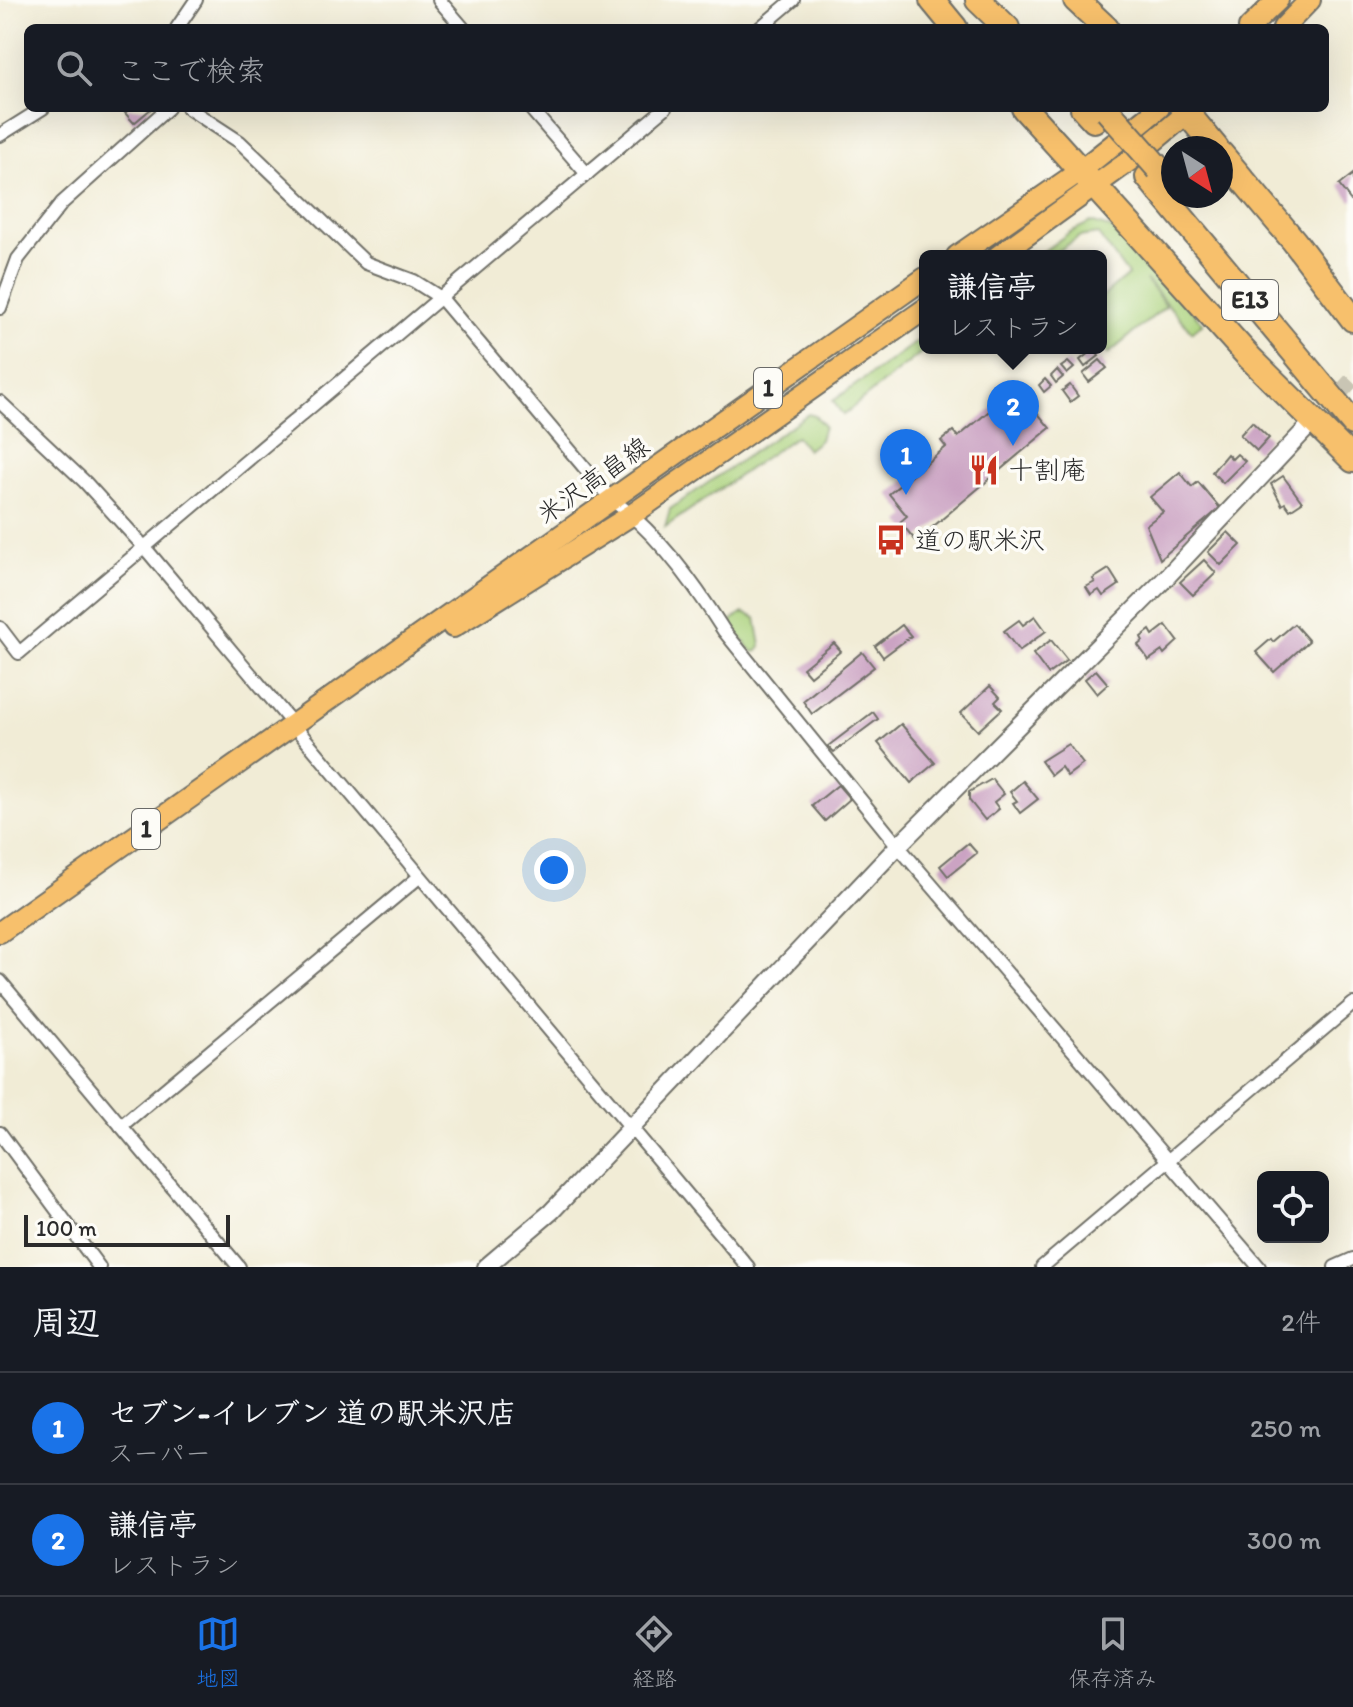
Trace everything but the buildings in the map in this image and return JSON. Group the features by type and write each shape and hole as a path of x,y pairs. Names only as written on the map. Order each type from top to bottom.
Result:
{"highway":[{"path":"932,0 952,24"},
{"path":"978,0 1003,24"},
{"path":"999,0 1023,24"},
{"path":"1076,0 1102,24"},
{"path":"1028,112 1250,358 1353,460"},
{"name":"E13","path":"1097,112 1160,177 1353,423"},
{"path":"1189,112 1207,136"},
{"path":"1233,168 1294,241 1353,319"},
{"name":"E13","path":"1192,208 1353,400"}],"main road":[{"path":"1253,24 1278,0"},
{"path":"1287,24 1310,0"},
{"path":"1005,250 1087,179 1155,112"},
{"path":"967,250 1087,179 1185,112"},
{"name":"米沢高畠線","path":"0,932 919,282"},
{"name":"米沢高畠線","path":"293,726 633,514 919,313"}],"street":[{"path":"183,24 196,0"},
{"path":"439,0 460,24"},
{"path":"765,24 793,0"},
{"path":"0,135 37,112"},
{"path":"0,308 18,259 62,203 164,112"},
{"path":"194,112 240,142 366,263 414,281 441,298 611,499 633,514 703,597 724,631 898,846 1259,1267"},
{"path":"533,112 587,174"},
{"path":"0,628 19,653 660,112"},
{"path":"0,402 85,482 145,548 748,1267"},
{"path":"486,1267 551,1212 898,846 1163,581 1305,430"},
{"path":"121,1126 419,877"},
{"path":"0,981 239,1267"},
{"path":"1042,1267 1353,1004"},
{"path":"0,1133 99,1267"},
{"path":"1335,1267 1353,1259"}],"green space":[{"path":"1091,222 1115,230 1203,323 1192,332 1146,280 1166,306 1108,354 1107,293 1128,275 1098,234 1079,237 1060,250 1045,250 1070,232"},
{"path":"919,340 919,354 843,415 833,401"},
{"path":"808,414 815,416 824,426 820,440 807,450 796,436 665,527 670,509"},
{"path":"743,613 756,618 761,646 758,651 753,652 731,627 732,620"}],"tunnel":[{"path":"1308,427 1353,379"}],"place":[{"name":"謙信亭","path":"1013,446"},
{"name":"十割庵","path":"984,470"},
{"name":"セブン-イレブン 道の駅米沢店","path":"906,495"},
{"name":"道の駅米沢","path":"891,540"}]}
